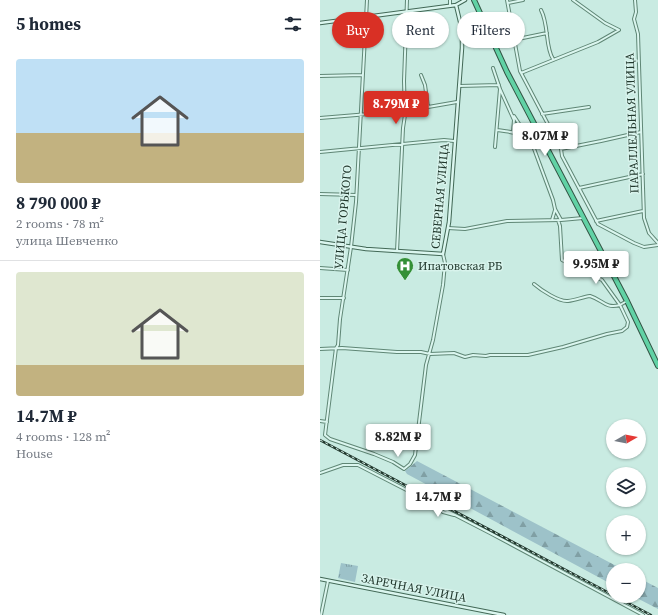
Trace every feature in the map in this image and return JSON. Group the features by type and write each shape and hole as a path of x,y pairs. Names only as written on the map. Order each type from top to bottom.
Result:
{"highway":[{"path":"474,0 507,72 627,301 658,366"}],"street":[{"name":"УЛИЦА ГОРЬКОГО","path":"366,12 367,0"},
{"path":"397,251 405,111 404,81 407,0"},
{"path":"450,0 450,5"},
{"path":"384,14 456,5 465,0"},
{"path":"510,12 508,1 523,0"},
{"path":"521,73 598,42 619,30 612,28 573,0"},
{"name":"ПАРАЛЛЕЛЬНАЯ УЛИЦА","path":"635,0 636,12 634,19 638,34 645,223 649,233 658,244"},
{"name":"СЕВЕРНАЯ УЛИЦА","path":"430,354 445,270 445,239 448,228 459,86 462,30 456,5"},
{"path":"541,10 544,16 550,51 553,59"},
{"path":"320,23 332,21"},
{"path":"525,38 547,33"},
{"name":"УЛИЦА ГОРЬКОГО","path":"364,48 356,195 351,247 338,331 338,345 336,348 325,435 330,439 393,462 404,469 414,457 426,366 430,354"},
{"path":"516,48 521,73 561,149 562,156 596,221 602,226 644,247 658,244"},
{"path":"493,68 499,87 496,146"},
{"path":"320,76 363,74"},
{"path":"421,75 425,85 428,107"},
{"path":"459,86 499,87 502,90 511,111 515,124 513,132"},
{"path":"320,118 405,111 457,102"},
{"path":"542,114 589,107"},
{"path":"320,349 336,348 430,354 454,353 465,357 474,355 486,356 493,354 525,355 563,347 626,329 628,322 620,305 602,280 562,260 560,226 553,200 534,146 511,111"},
{"path":"497,130 521,134 534,146"},
{"path":"561,149 601,142 641,132"},
{"path":"320,152 444,140 454,141"},
{"path":"579,188 643,174"},
{"path":"320,194 356,195"},
{"path":"552,220 555,209"},
{"path":"596,221 644,211"},
{"path":"448,228 465,229 507,222 583,218"},
{"path":"320,242 351,247 444,254"},
{"path":"320,268 348,270"},
{"path":"534,284 541,290 563,301 570,301 590,296 609,306 614,306 620,305 627,301"},
{"path":"320,298 344,298"},
{"path":"320,421 327,422"},
{"path":"320,473 343,465 358,465 429,502 442,512 456,516 643,615"},
{"name":"ЗАРЕЧНАЯ УЛИЦА","path":"320,579 504,615"},
{"path":"321,615 328,581"}],"green space":[{"path":"417,461 611,563 606,563 606,581 407,474 405,471"},
{"path":"341,563 358,566 355,582 338,578"},
{"path":"646,582 658,588 658,609 646,603"}],"railway":[{"path":"320,440 606,591"},
{"path":"628,603 651,615"}],"place":[{"name":"Ипатовская РБ","path":"405,281"}]}
